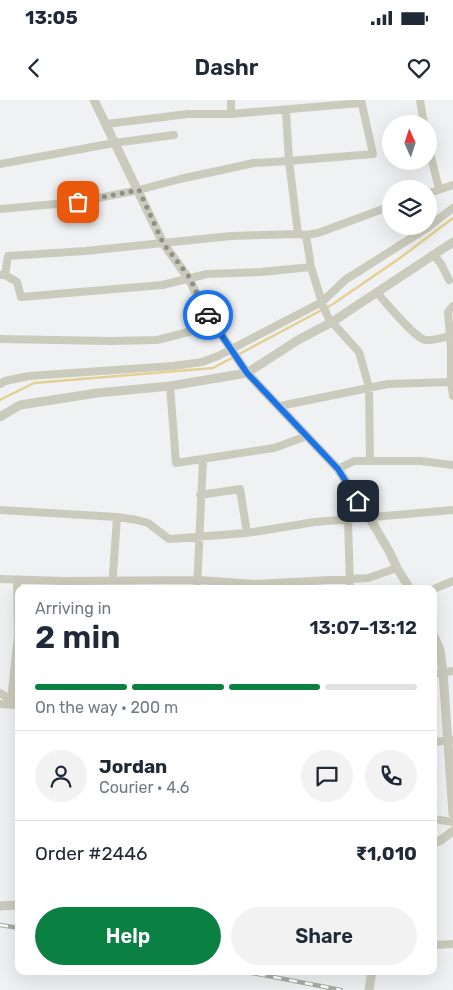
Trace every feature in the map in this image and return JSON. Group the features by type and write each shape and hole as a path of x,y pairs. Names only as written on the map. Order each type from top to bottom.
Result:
{"street":[{"path":"94,100 163,243 190,278 203,307 247,372 338,469 368,516 407,585"},
{"path":"230,114 231,100"},
{"path":"420,100 422,115"},
{"path":"0,209 78,202 254,163 372,154 361,102 286,111 188,114 106,124"},
{"path":"286,111 290,161 302,234 322,304 330,320 358,352 369,387 370,461"},
{"path":"0,164 114,143 174,135"},
{"path":"434,170 439,189 453,185"},
{"path":"0,384 5,381 29,376 187,365 218,356 322,304 345,280 426,228 453,208"},
{"path":"311,267 261,272 207,274 162,285 21,297 17,282 3,275 8,256 84,251 231,236 318,233 382,209"},
{"path":"0,417 20,405 97,393 170,386 247,372 378,292 453,242"},
{"path":"434,255 449,280"},
{"path":"378,292 401,320 420,338 426,340 450,336"},
{"path":"453,306 448,312 453,396"},
{"path":"0,339 156,340 216,325"},
{"path":"280,406 388,384 451,382"},
{"path":"170,386 176,463 274,448 307,436"},
{"path":"197,585 201,537 200,495 202,460"},
{"path":"338,469 354,461 421,461 453,465"},
{"path":"200,495 240,489 247,533"},
{"path":"0,510 117,517 144,521 169,539 247,533 348,518 453,510"},
{"path":"113,585 117,517"},
{"path":"348,518 350,585"},
{"path":"0,579 63,585 113,585 198,580 255,584 368,578 396,568"},
{"path":"17,580 17,585"},
{"path":"437,588 453,581"},
{"path":"437,643 440,650 438,673 450,741 453,814"},
{"path":"11,700 15,663"},
{"path":"438,673 453,671"},
{"path":"0,693 15,702"},
{"path":"0,704 15,705"},
{"path":"437,742 450,741"},
{"path":"437,819 453,822"},
{"path":"437,842 453,831"},
{"path":"0,906 15,905"},
{"path":"437,945 453,944"},
{"path":"369,990 371,975"}],"waterway":[{"path":"0,400 34,383 213,368 333,304 400,258 453,218"}],"railway":[{"path":"0,925 15,927"},
{"path":"263,975 341,990"}],"way so far":[{"path":"78,202 139,190 163,243 190,278 208,315"}],"route":[{"path":"208,315 232,348 247,373 338,469 358,501"}]}
